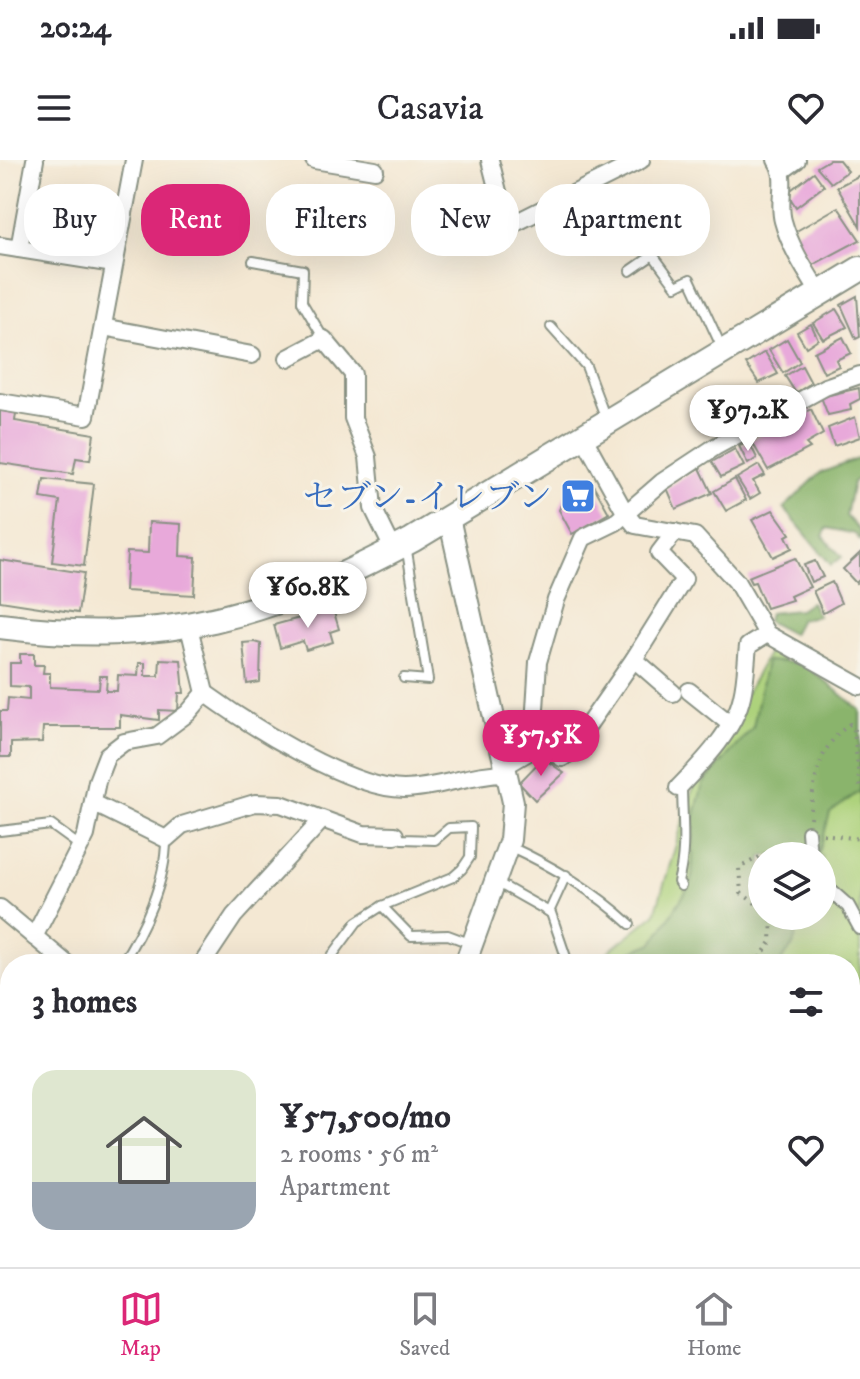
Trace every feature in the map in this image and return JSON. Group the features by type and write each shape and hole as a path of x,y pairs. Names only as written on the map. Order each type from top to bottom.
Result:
{"main road":[{"path":"0,626 99,633 189,627 313,590 400,547 860,269"}],"street":[{"path":"19,249 35,160"},
{"path":"0,402 86,416 134,160"},
{"path":"314,160 375,170"},
{"path":"490,160 507,227 641,160"},
{"path":"785,163 782,218 793,246 820,294"},
{"path":"0,246 114,264"},
{"path":"103,327 252,355"},
{"path":"288,358 324,339 353,374 353,418 368,457 373,508 400,547"},
{"path":"189,627 205,693 258,729 349,776 401,789 444,785 477,773 506,770 527,753 533,740 538,662 556,600 583,538 626,514 662,482 715,447 825,387 860,375"},
{"path":"584,438 635,525 695,536 736,581 767,634 860,686"},
{"path":"449,518 513,802 508,845 469,954"},
{"path":"533,740 562,758 568,754 634,659 684,579 659,553 675,532"},
{"path":"680,786 729,723 742,698 748,646 767,634"},
{"path":"634,659 729,723"},
{"path":"34,937 81,846 107,755 124,742 157,736 188,713 205,693"},
{"path":"93,803 166,839 182,825 255,803 281,804 363,834 395,835"},
{"path":"209,954 234,916 321,821"},
{"path":"810,835 810,842"},
{"path":"836,895 848,906 860,928"},
{"path":"0,908 55,954"}],"lane":[{"path":"630,271 653,255 676,286 690,279 724,353"},
{"path":"253,261 303,270 302,302 324,339"},
{"path":"551,327 586,366 607,423"},
{"path":"400,547 428,680 404,678"},
{"path":"680,786 685,836 685,859 678,882 681,886"},
{"path":"0,831 51,825 81,846"},
{"path":"333,954 357,922 382,906 453,877 470,857 471,827 449,828 435,840 402,839 395,835"},
{"path":"127,954 139,936 166,855 166,839"},
{"path":"508,845 596,893 630,924"},
{"path":"549,912 566,875"},
{"path":"495,881 549,912 565,954"},
{"path":"382,906 411,936 448,935 473,944"}],"path":[{"path":"810,835 815,771 833,736 850,724 854,730 860,790"},
{"path":"793,842 810,835 860,839"},
{"path":"748,863 739,868 741,893 748,898"},
{"path":"762,954 771,942 771,930"}],"green space":[{"path":"860,458 860,478 853,482 846,516 860,531 860,540 855,534 827,528 823,536 842,557 831,565 784,508 820,473"},
{"path":"811,602 818,616 800,619 792,634 767,621 769,613 799,610"},
{"path":"770,649 860,730 860,954 605,954 655,914 692,792"},
{"path":"766,661 803,663 860,710 860,791 830,813 822,842 748,842 748,930 797,930 793,946 786,954 625,954 653,943 692,882 694,818 703,784 753,727"}],"building":[{"path":"829,160 839,160 848,171 831,183 817,167"},
{"path":"814,172 824,186 796,207 787,193"},
{"path":"860,175 860,226 837,187"},
{"path":"838,207 860,240 813,265 793,233"},
{"path":"857,296 860,337 856,339 841,305"},
{"path":"836,309 847,327 823,339 813,323"},
{"path":"811,324 818,339 806,347 797,332"},
{"path":"843,337 851,353 836,360 839,366 824,373 814,352"},
{"path":"787,339 800,362 783,373 769,350"},
{"path":"765,352 778,374 759,383 746,364"},
{"path":"802,366 811,383 796,393 785,376"},
{"path":"859,388 860,399 850,404 851,410 828,415 821,397"},
{"path":"811,409 823,434 806,444 810,448 768,470 751,440"},
{"path":"0,410 16,413 15,421 94,434 90,460 76,458 73,474 0,463"},
{"path":"855,417 860,437 834,446 828,428"},
{"path":"749,442 757,458 748,464 739,446"},
{"path":"735,449 744,466 721,477 712,462"},
{"path":"759,465 765,475 753,481 760,493 750,499 737,478"},
{"path":"700,468 712,493 676,509 667,488"},
{"path":"44,479 94,484 84,566 52,562 60,501 41,498"},
{"path":"735,479 746,500 726,511 714,491"},
{"path":"591,481 609,513 572,534 559,510 565,495"},
{"path":"773,510 790,534 786,536 792,548 773,557 752,520"},
{"path":"149,522 181,524 180,556 196,557 194,595 125,591 127,552 148,553"},
{"path":"860,553 860,579 856,583 843,569"},
{"path":"795,558 810,587 790,596 792,600 766,608 755,582 751,583 748,577"},
{"path":"0,560 84,573 78,613 0,601"},
{"path":"815,561 823,577 811,582 804,565"},
{"path":"832,582 841,603 823,613 813,591"},
{"path":"333,609 339,629 330,632 333,642 306,650 303,641 280,648 274,625"},
{"path":"243,643 261,644 260,682 247,684"},
{"path":"20,654 34,654 34,665 44,665 43,673 50,673 50,687 99,689 100,676 107,676 106,691 117,691 118,675 138,676 139,663 145,663 145,676 159,676 160,659 181,660 184,693 179,693 178,711 159,710 159,720 120,715 120,727 43,727 42,742 11,743 11,757 0,757 0,711 7,711 8,698 29,700 29,687 10,686 10,663 20,663"},
{"path":"543,758 564,773 535,800 519,783"}],"place":[{"name":"セブン-イレブン","path":"578,496"}]}
